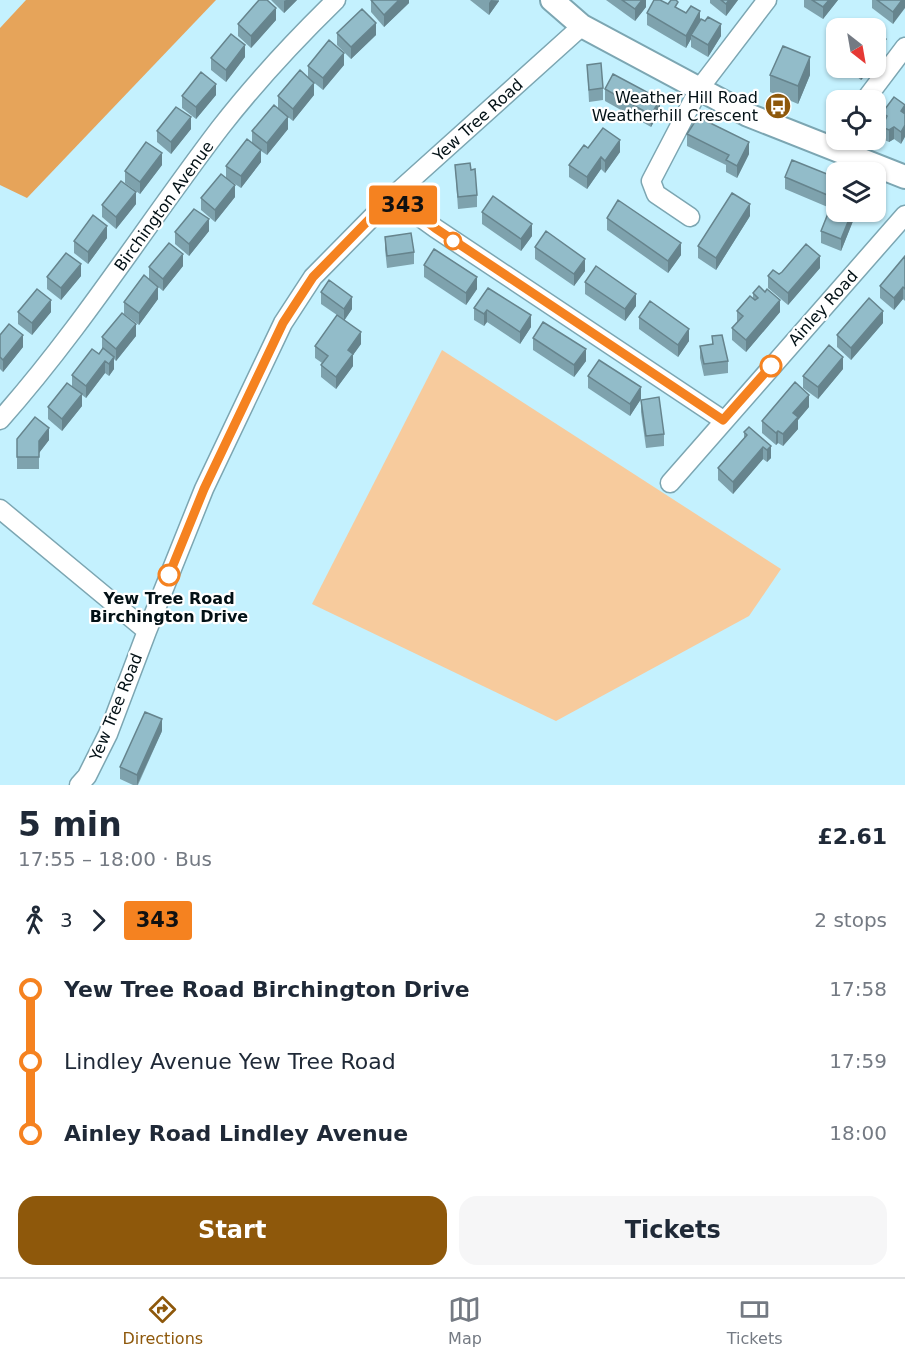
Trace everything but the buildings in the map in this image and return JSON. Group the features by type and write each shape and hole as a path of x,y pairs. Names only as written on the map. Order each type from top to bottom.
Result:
{"street":[{"name":"Birchington Avenue","path":"0,420 44,369 220,128 293,42 336,0"},
{"path":"552,0 582,26 748,115 826,140"},
{"path":"690,217 656,194 651,181 699,90 768,0"},
{"name":"Yew Tree Road","path":"79,785 87,776 108,734 204,489 283,323 313,277 392,196 582,26"},
{"path":"873,90 905,47"},
{"path":"849,150 905,177"},
{"path":"392,196 435,228 723,420"},
{"name":"Ainley Road","path":"670,483 905,215"},
{"path":"0,509 147,631"}],"shaded area":[{"path":"26,0 216,0 27,198 0,185 0,28"},
{"path":"442,350 781,569 749,616 556,721 312,604"}],"bus line":[{"name":"343","path":"169,575 204,489 283,323 313,277 392,196 435,228 723,420 771,366"}],"place":[{"name":"Weather Hill Road Weatherhill Crescent","path":"778,106"},
{"name":"Yew Tree Road Birchington Drive","path":"169,575"}]}
